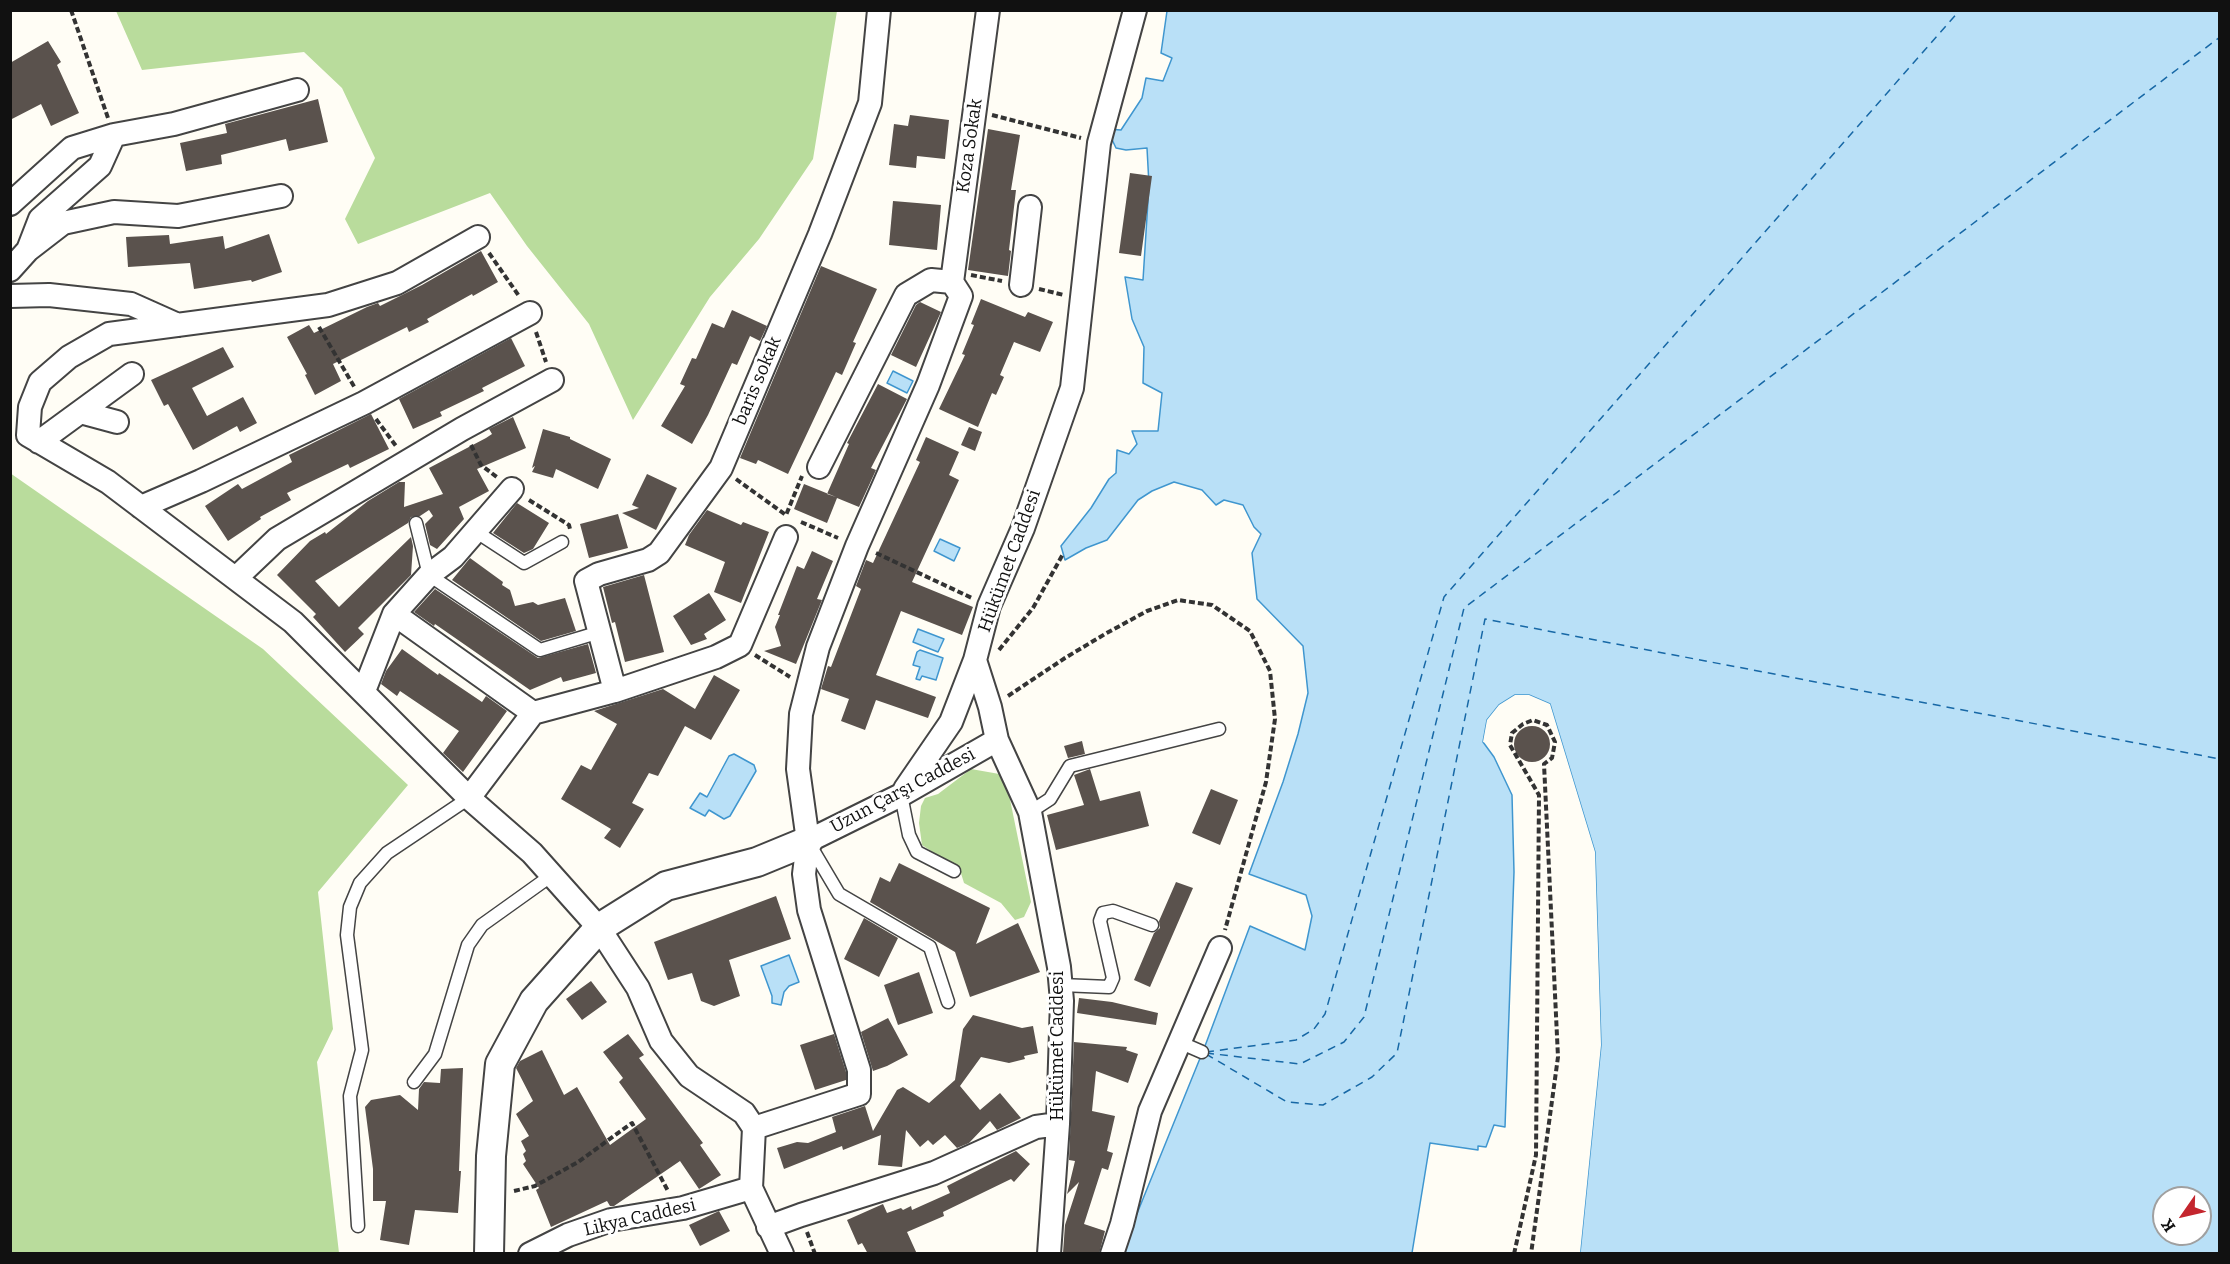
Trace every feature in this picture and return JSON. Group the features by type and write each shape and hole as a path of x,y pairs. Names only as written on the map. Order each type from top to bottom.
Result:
{"street":[{"name":"baris sokak","path":"615,691 586,581 599,574 648,560 659,553 721,468 820,234 870,103 879,10"},
{"name":"Koza Sokak","path":"808,688 818,647 855,550 928,385 961,296 952,282 988,10"},
{"name":"Hükümet Caddesi","path":"1049,1254 1058,1124 1061,985 1059,967 1030,812 997,740 978,667 989,606 1023,528 1072,388 1099,143 1135,10"},
{"path":"10,204 72,148 114,135 174,124 297,90"},
{"path":"28,250 40,219 100,166 114,135"},
{"path":"10,270 28,250 63,223 114,212 178,216 280,196"},
{"path":"1021,285 1030,207"},
{"path":"481,242 397,283 328,305 109,334 69,357 40,382 30,407 27,435 108,482 293,622 469,798 532,853 599,928 638,988 661,1041 689,1076 744,1113 754,1128 751,1188 782,1254"},
{"path":"819,467 906,295 931,280 952,282"},
{"path":"10,296 50,294 131,304 177,325"},
{"path":"141,507 201,482 364,403 530,313"},
{"path":"39,442 132,374"},
{"path":"236,578 277,539 462,429 552,380"},
{"path":"80,412 117,422"},
{"path":"364,692 394,614 429,575 453,557 512,489"},
{"path":"469,798 533,713 615,691 716,657 740,645 786,537"},
{"path":"394,614 533,713"},
{"path":"901,795 951,722 978,667"},
{"path":"754,1128 859,1094 859,1070 809,910 804,874 808,841 798,769 801,714 808,688"},
{"name":"Uzun Çarşı Caddesi","path":"808,841 901,795 997,740"},
{"path":"489,1254 490,1156 500,1064 534,1001 599,928 666,886 757,862 808,841"},
{"path":"1112,1254 1122,1224 1150,1110 1220,948"},
{"path":"768,1227 934,1173 1036,1127 1058,1124"},
{"name":"Likya Caddesi","path":"530,1254 568,1235 611,1220 678,1209 751,1188"}],"lane":[{"path":"416,523 429,575 540,650 600,632"},
{"path":"475,531 524,563 562,542"},
{"path":"1030,812 1050,799 1070,766 1220,729"},
{"path":"901,795 909,835 917,852 954,871"},
{"path":"358,1226 350,1096 362,1050 347,935 350,907 360,883 387,853 469,798"},
{"path":"808,841 839,894 930,947 948,1002"},
{"path":"414,1082 435,1054 468,945 482,925 552,875"},
{"path":"1061,985 1109,987 1113,978 1100,921 1103,914 1113,911 1152,925"},
{"path":"1179,1042 1202,1052"}],"path":[{"path":"71,10 114,135"},
{"path":"975,111 1099,143"},
{"path":"481,242 530,313 552,380"},
{"path":"328,321 318,326 364,403 408,461"},
{"path":"462,429 481,465 512,489"},
{"path":"721,468 786,515 804,471 819,467"},
{"path":"978,667 1033,608 1063,554"},
{"path":"911,569 989,606"},
{"path":"990,707 1105,634 1148,611 1178,600 1212,605 1250,631 1270,671 1275,719 1266,782 1220,948"},
{"path":"740,645 808,688"},
{"path":"1514,1254 1536,1155 1539,795 1510,745 1512,734 1523,724 1533,720 1547,725 1556,742 1552,758 1544,764 1558,1057 1531,1254"},
{"path":"490,1197 535,1186 578,1162 632,1123 678,1209"}],"green space":[{"path":"116,11 837,11 813,159 759,239 710,297 633,420 589,324 527,246 490,193 358,244 345,219 375,158 342,88 304,52 142,70"},
{"path":"10,473 263,649 408,785 318,892 333,1029 317,1062 339,1253 11,1253"},
{"path":"971,769 1005,775 1031,902 1024,917 1015,920 1001,903 964,883 960,870 922,845 919,823 921,806 925,798 938,794"}],"water":[{"path":"1167,11 2219,11 2219,1253 1580,1253 1601,1045 1595,852 1550,704 1529,695 1515,695 1499,705 1487,720 1483,742 1494,757 1512,795 1514,872 1505,1127 1494,1125 1486,1147 1478,1146 1478,1150 1430,1143 1412,1253 1121,1253 1205,1046 1250,926 1305,950 1312,916 1306,895 1249,874 1283,782 1308,693 1303,646 1257,599 1252,553 1261,534 1254,527 1243,505 1224,500 1216,505 1202,490 1174,482 1138,500 1107,540 1086,548 1065,560 1061,546 1091,508 1109,479 1116,473 1117,450 1129,454 1137,444 1132,431 1158,431 1162,393 1143,383 1144,347 1132,319 1125,277 1143,280 1149,185 1147,148 1126,150 1116,148 1107,129 1121,130 1142,98 1146,78 1163,81 1172,58 1161,53"},
{"path":"893,371 913,381 907,393 887,383"},
{"path":"940,539 960,548 954,561 934,551"},
{"path":"918,629 944,639 938,652 913,642"},
{"path":"920,650 943,658 936,680 922,676 920,680 916,679 920,667 913,665 917,652"},
{"path":"734,754 754,765 756,771 730,816 724,819 709,810 705,816 690,808 700,793 707,797 729,756"},
{"path":"789,955 799,982 789,986 784,992 781,1005 772,1003 772,996 761,966"}],"pier":[{"path":"1515,695 1529,695 1550,704 1595,852 1601,1045 1580,1253 1577,1253 1598,1045 1592,853 1547,706 1529,698 1515,698 1501,707 1490,721 1487,743 1483,742 1487,720 1499,705"}],"building":[{"path":"48,41 61,62 57,65 79,113 51,126 41,104 10,120 10,63"},
{"path":"318,99 328,142 289,151 286,139 221,155 222,164 186,171 180,143 227,133 225,124"},
{"path":"910,115 949,120 945,159 917,156 916,168 889,165 894,124 908,126"},
{"path":"988,129 1020,135 1011,190 1016,190 1008,276 968,270"},
{"path":"1130,173 1152,176 1141,256 1119,253"},
{"path":"893,201 941,205 937,250 889,245"},
{"path":"269,234 282,272 252,282 251,280 194,289 190,263 128,267 126,237 169,235 170,244 223,236 225,249"},
{"path":"481,251 498,282 427,319 429,322 409,332 407,327 333,364 341,381 315,395 305,375 307,374 287,337 309,325 314,333 367,307 378,303 380,306"},
{"path":"821,266 877,289 853,342 856,343 842,375 836,372 788,474 758,460 756,464 740,458"},
{"path":"981,299 1025,317 1028,312 1053,322 1040,352 1014,342 1000,375 1004,377 996,395 992,393 978,427 939,409 965,355 962,354 974,325 971,324"},
{"path":"920,302 941,312 916,367 891,355 916,305"},
{"path":"732,310 767,326 760,341 750,336 737,365 732,363 692,444 661,426 685,386 680,384 692,358 696,359 712,323 724,328"},
{"path":"511,338 525,366 482,388 484,391 440,412 442,416 413,429 399,399"},
{"path":"223,347 234,367 192,388 207,416 243,397 257,423 240,432 237,426 193,450 168,404 164,406 151,380"},
{"path":"878,384 907,399 871,468 876,470 859,507 837,498 827,523 794,509 804,484 827,493 849,444 847,443"},
{"path":"371,414 389,449 350,468 348,464 287,493 291,500 260,517 261,519 228,541 205,506 238,484 242,489 292,462 289,455"},
{"path":"513,417 526,448 477,469 489,491 459,507 464,519 437,549 430,545 425,524 433,516 429,510 420,516 411,517 408,523 315,581 339,607 411,537 413,546 411,575 358,628 364,634 345,652 313,617 316,614 277,575 310,541 325,532 326,534 368,501 399,482 405,482 404,507 443,494 429,468 486,438 492,434 489,429"},
{"path":"969,427 982,432 975,451 961,445"},
{"path":"543,429 570,437 611,459 598,489 556,469 553,478 532,472"},
{"path":"926,437 959,452 949,475 959,480 912,582 973,607 962,635 901,611 876,675 936,697 928,718 876,700 865,730 841,721 849,699 821,689 828,666 831,667 861,589 856,586 866,560 873,563 920,462 916,460"},
{"path":"647,474 677,488 656,530 622,513 639,508 632,505"},
{"path":"517,503 549,523 533,549 524,553 493,533"},
{"path":"707,510 741,525 743,522 769,532 741,603 714,592 725,562 685,545 689,535"},
{"path":"618,514 628,548 589,558 580,524"},
{"path":"812,551 833,561 817,599 822,600 796,664 764,651 781,646 775,627 780,615 778,615 797,566 804,569"},
{"path":"470,558 503,582 502,585 510,590 515,606 533,602 538,605 565,598 576,631 541,641 452,580"},
{"path":"644,575 664,652 625,662 603,587"},
{"path":"435,589 538,658 588,644 596,673 563,682 561,677 530,690 414,612"},
{"path":"709,593 726,620 704,634 707,639 691,645 673,616"},
{"path":"402,649 482,702 486,696 507,711 463,772 443,753 459,731 400,691 397,696 381,684 386,671"},
{"path":"714,675 740,690 711,740 685,726 658,776 649,773 632,803 644,809 620,848 604,838 611,829 561,799 581,765 591,770 617,724 594,711 663,689 695,709"},
{"path":"1532,726 1545,731 1550,744 1545,757 1532,762 1519,757 1514,744 1519,731"},
{"path":"1082,741 1085,754 1068,758 1064,746"},
{"path":"1090,769 1100,801 1140,791 1149,826 1056,850 1047,815 1084,805 1074,775"},
{"path":"1211,789 1238,800 1220,845 1192,833"},
{"path":"899,863 990,908 976,944 1018,923 1040,972 970,997 955,952 870,902 880,877 890,882"},
{"path":"1176,882 1193,888 1150,987 1134,980 1154,933 1160,928 1159,921"},
{"path":"776,896 791,939 729,960 740,996 714,1006 701,1001 692,973 668,980 654,942"},
{"path":"864,918 898,938 879,977 844,959"},
{"path":"919,972 933,1013 898,1025 884,985"},
{"path":"591,981 607,1002 582,1020 566,999"},
{"path":"1079,998 1112,1002 1158,1013 1156,1025 1077,1013"},
{"path":"973,1015 1022,1028 1033,1026 1038,1053 1009,1063 981,1057 960,1086 980,1110 1000,1093 1021,1118 997,1130 990,1121 969,1143 957,1148 945,1135 933,1145 928,1140 920,1147 906,1130 902,1167 878,1165 881,1135 843,1150 842,1146 784,1169 777,1148 797,1142 808,1143 836,1132 832,1117 865,1106 873,1131 897,1090 903,1087 929,1103 955,1080 963,1029"},
{"path":"888,1018 908,1055 873,1071 861,1032"},
{"path":"628,1034 644,1055 639,1058 703,1143 700,1145 721,1175 699,1189 680,1161 614,1206 610,1206 607,1201 551,1227 536,1190 539,1188 523,1164 526,1161 523,1154 526,1151 521,1141 529,1136 516,1114 533,1101 516,1068 520,1061 542,1050 564,1095 577,1087 610,1145 646,1119 619,1082 623,1078 603,1052"},
{"path":"834,1034 846,1072 846,1080 815,1090 800,1045"},
{"path":"1074,1042 1127,1047 1126,1050 1138,1054 1128,1083 1096,1071 1092,1111 1115,1116 1107,1151 1113,1153 1108,1170 1102,1168 1084,1224 1105,1231 1099,1254 1063,1253 1065,1225 1079,1182 1067,1194 1075,1161 1069,1160"},
{"path":"463,1068 458,1213 415,1210 409,1245 380,1240 386,1201 373,1201 373,1169 365,1107 371,1100 400,1095 418,1110 419,1089 424,1082 440,1083 441,1069"},
{"path":"1016,1151 1030,1164 1014,1182 1011,1179 943,1212 944,1216 907,1232 917,1254 868,1254 862,1243 858,1245 847,1220 883,1204 887,1213 911,1206 912,1210 950,1193 947,1186"},
{"path":"719,1211 730,1231 700,1246 689,1225"}],"ferry route":[{"path":"1206,1052 1296,1040 1314,1029 1325,1014 1444,597 1960,10"},
{"path":"1206,1053 1300,1064 1344,1042 1364,1017 1464,608 2220,37"},
{"path":"1206,1054 1287,1102 1323,1105 1372,1077 1397,1053 1485,619 2220,759"}]}
